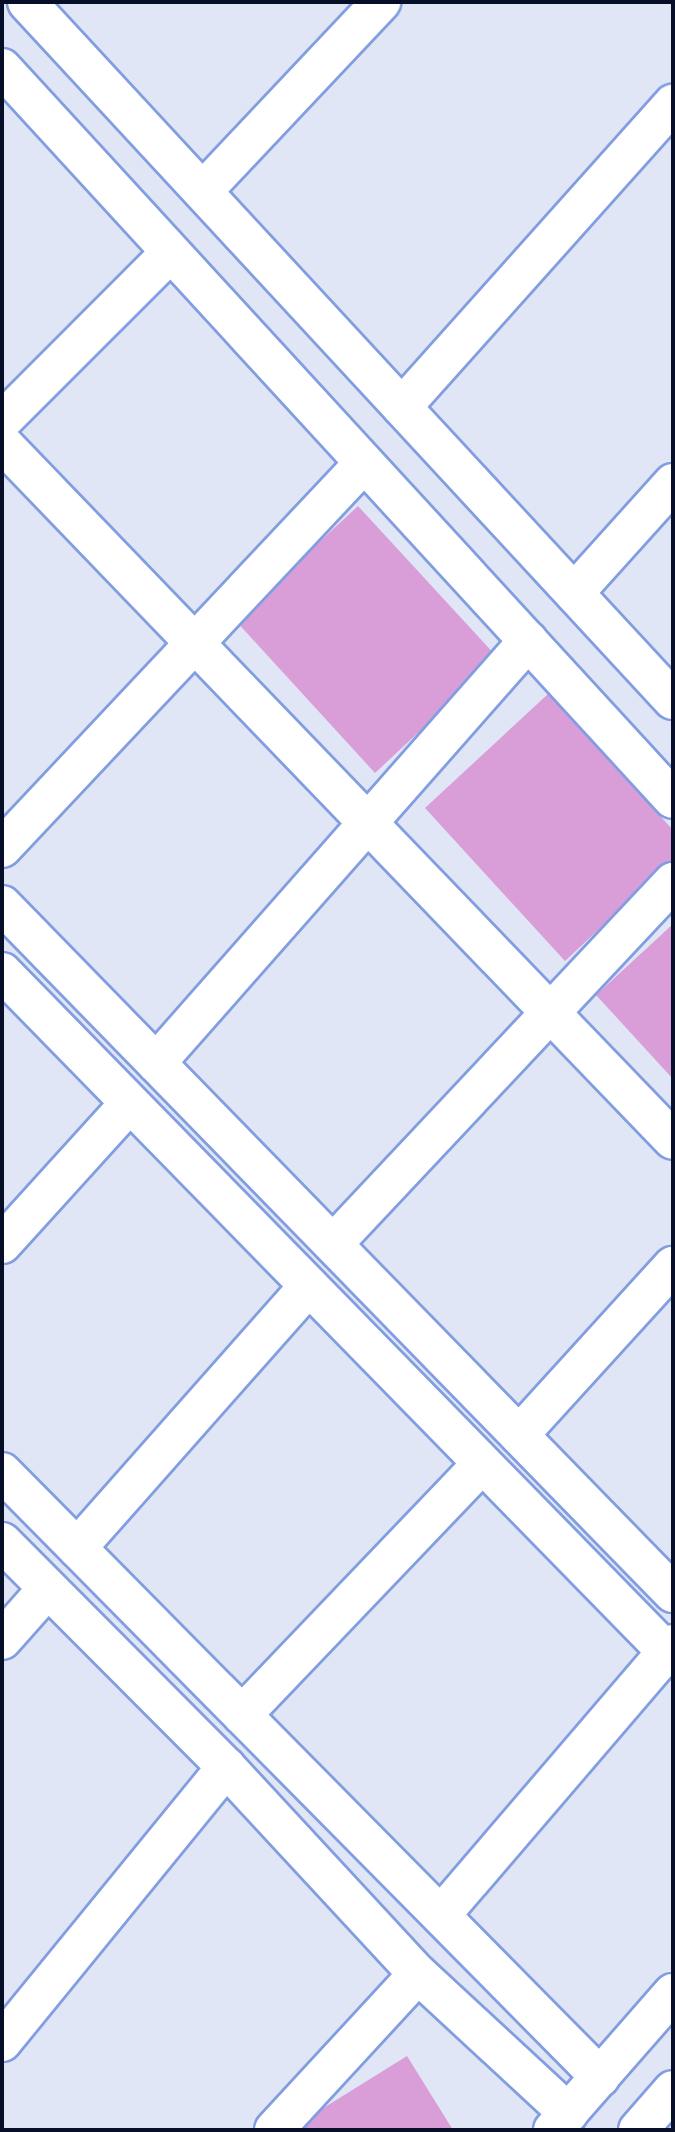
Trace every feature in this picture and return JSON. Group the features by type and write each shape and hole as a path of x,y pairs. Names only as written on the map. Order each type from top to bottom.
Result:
{"street":[{"path":"27,2 673,700"},
{"path":"203,191 381,2"},
{"path":"2,68 673,800"},
{"path":"402,407 673,104"},
{"path":"2,421 170,253"},
{"path":"2,443 673,1140"},
{"path":"2,848 364,463"},
{"path":"575,593 673,483"},
{"path":"156,1063 366,821 528,641"},
{"path":"333,1244 673,882"},
{"path":"2,905 673,1593"},
{"path":"2,972 482,1464 670,1648 440,1914"},
{"path":"2,1244 130,1103"},
{"path":"519,1435 673,1266"},
{"path":"77,1548 309,1286"},
{"path":"242,1715 482,1464"},
{"path":"2,1472 600,2077"},
{"path":"2,1542 226,1767 418,1974 561,2122 673,1993"},
{"path":"2,1640 48,1588"},
{"path":"2,2042 226,1767"},
{"path":"274,2130 418,1974"},
{"path":"638,2130 673,2091"}],"building":[{"path":"358,506 498,658 375,773 235,620"},
{"path":"548,694 673,830 673,860 565,961 425,808"},
{"path":"673,924 673,1079 596,995"},
{"path":"407,2056 453,2130 288,2130"}]}
